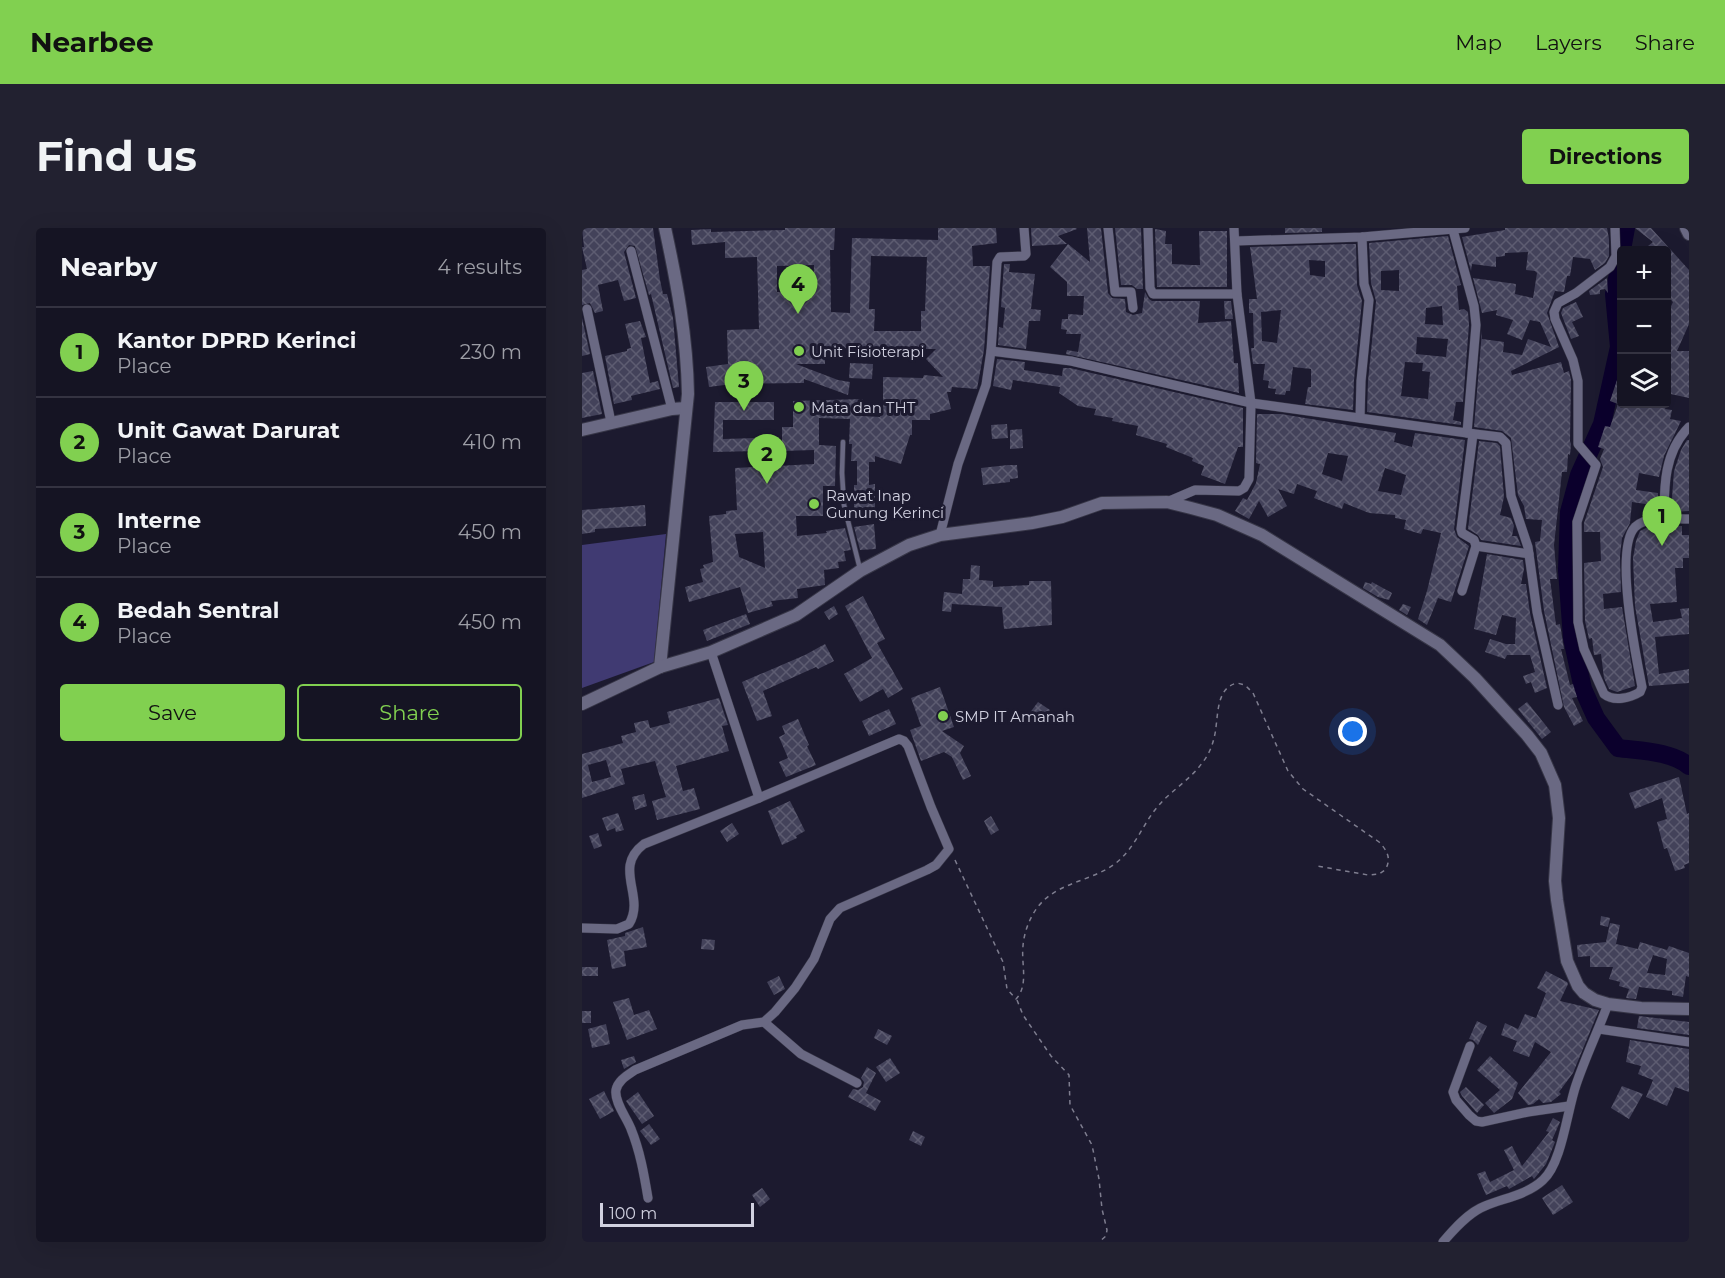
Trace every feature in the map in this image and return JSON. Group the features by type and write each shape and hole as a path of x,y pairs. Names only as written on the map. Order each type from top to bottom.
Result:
{"main road":[{"path":"660,667 688,394 687,353 678,286 665,228"},
{"path":"1686,228 1689,234"},
{"path":"582,430 672,409 686,408"},
{"path":"582,704 660,667 711,652 796,615 860,571 909,545 940,535 1032,523 1062,517 1102,503 1167,502 1217,515 1262,536 1440,645 1475,678 1541,753 1555,785 1559,818 1555,881 1567,961 1578,986 1595,1000 1608,1004 1641,1008 1689,1009"}],"street":[{"path":"940,535 958,464 986,385 998,259 1024,256 1027,250 1024,228"},
{"path":"1108,228 1115,292 1131,292 1133,308"},
{"path":"1148,228 1150,288 1153,294 1237,294"},
{"path":"1167,502 1195,490 1235,491 1244,488 1250,474 1251,403 1237,294 1234,228"},
{"path":"1236,241 1362,237 1465,228"},
{"path":"1615,228 1616,256 1610,267 1576,293 1558,303 1554,312 1573,360 1578,381 1577,441 1581,450 1595,463 1577,522 1578,622 1588,659 1604,694 1609,698 1617,699 1636,695 1641,690 1628,609 1627,577 1631,534 1636,526 1649,520 1689,519"},
{"path":"1453,230 1476,325 1470,433 1461,529 1462,533 1474,540 1476,546 1462,591"},
{"path":"1360,418 1361,381 1369,302 1364,284 1362,237"},
{"path":"631,251 672,409"},
{"path":"587,309 611,422"},
{"path":"991,351 1071,362 1251,403 1500,437 1505,440 1511,496 1529,554 1537,612 1558,705"},
{"path":"1664,520 1664,483 1670,455 1678,439 1689,427"},
{"path":"1476,546 1529,554"},
{"path":"711,652 759,798"},
{"path":"582,928 617,929 629,924 635,911 629,863 636,850 644,844 899,739 904,741 908,747 949,849 936,865 927,870 840,908 830,919 814,959 784,1003 764,1022 742,1025 635,1070 618,1084 617,1097 638,1149 648,1197"},
{"path":"1443,1242 1462,1222 1482,1207 1528,1191 1545,1179 1559,1152 1569,1106 1608,1004"},
{"path":"764,1022 801,1054 857,1083"},
{"path":"1599,1029 1689,1042"},
{"path":"1470,1046 1453,1092 1456,1100 1476,1121 1486,1122 1528,1112 1569,1106"}],"lane":[{"path":"843,442 844,505 860,571"}],"path":[{"path":"1016,999 1023,987 1025,935 1037,908 1053,892 1102,871 1126,854 1154,812 1204,760 1214,739 1222,696 1232,684 1241,683 1253,693 1288,771 1303,789 1379,842 1386,849 1389,857 1385,870 1373,874 1317,866"},
{"path":"949,849 1003,962 1007,989 1016,999 1023,1015 1050,1056 1071,1080 1070,1105 1092,1144 1099,1179 1107,1230 1106,1236 1099,1242"}],"shaded area":[{"path":"666,534 654,662 582,688 582,545"}],"building":[{"path":"582,228 653,228 663,294 667,294 673,318 679,387 673,388 651,294 649,295 635,246 629,245 624,252 636,298 624,301 618,280 598,285 603,311 595,313 590,303 582,305 582,270 587,269 582,247 584,247"},
{"path":"785,228 835,228 834,250 830,250 831,312 850,313 852,238 938,240 938,228 996,228 997,243 972,246 973,266 990,266 984,350 977,389 952,387 951,392 947,392 951,409 930,414 930,420 912,420 912,435 910,435 901,464 875,456 875,462 869,462 869,485 875,484 875,515 854,515 857,461 851,461 850,419 819,418 819,445 836,446 835,486 823,486 823,516 796,516 797,536 827,533 826,531 845,528 851,550 844,551 846,561 838,562 839,568 824,570 825,585 797,589 798,598 771,601 773,606 748,613 740,587 689,602 685,587 703,582 700,569 704,568 703,565 713,562 709,516 737,510 735,468 814,464 814,450 782,451 782,427 793,427 793,401 863,399 862,416 880,417 880,406 883,406 883,377 923,378 924,375 943,377 926,359 936,349 825,348 825,364 796,364 838,380 850,382 848,395 804,379 804,383 732,384 709,387 706,367 728,364 727,330 759,329 757,257 725,258 725,242 692,245 691,230 711,229 711,232 785,230","holes":["871,256 927,257 925,311 921,311 921,331 874,331 875,309 869,309","814,265 813,291 777,292 777,266","763,532 765,568 739,557 735,534"]},
{"path":"1031,228 1077,229 1058,236 1067,244 1032,246"},
{"path":"1087,228 1101,228 1108,293 1112,298 1125,299 1126,312 1133,315 1142,313 1145,292 1152,301 1200,301 1198,323 1231,321 1234,363 1238,363 1239,393 1066,354 1067,350 1078,352 1081,334 1066,334 1067,330 1061,329 1062,319 1068,319 1068,314 1083,315 1084,296 1067,296 1067,282 1050,267 1068,244 1090,262"},
{"path":"1115,228 1141,228 1143,289 1137,289 1132,285 1121,285"},
{"path":"1285,228 1322,228 1322,232 1285,233"},
{"path":"1505,228 1607,228 1609,239 1609,256 1605,263 1595,270 1590,259 1573,257 1570,276 1567,276 1564,292 1555,291 1547,313 1559,347 1511,371 1512,375 1561,362 1564,373 1569,371 1571,380 1570,455 1568,454 1567,472 1562,472 1554,545 1557,579 1550,579 1556,625 1560,624 1564,649 1561,649 1570,685 1573,684 1577,697 1572,698 1583,721 1574,726 1564,707 1544,611 1535,542 1540,541 1542,520 1526,519 1524,506 1518,495 1511,438 1502,431 1474,427 1482,331 1482,339 1504,342 1503,352 1522,355 1528,339 1551,347 1540,322 1530,320 1522,340 1507,334 1513,320 1496,315 1497,310 1482,313 1473,278 1516,284 1515,294 1533,298 1537,273 1526,270 1528,252 1505,253 1505,256 1496,257 1496,267 1472,264 1471,271 1462,237 1505,230"},
{"path":"1635,228 1651,228 1667,246 1648,246 1653,242"},
{"path":"1155,229 1166,231 1165,244 1172,244 1172,264 1192,265 1200,265 1199,231 1227,231 1227,287 1157,287"},
{"path":"1448,236 1461,285 1457,286 1459,310 1464,309 1468,312 1469,325 1463,402 1456,402 1453,420 1461,422 1461,425 1367,412 1376,301 1371,283 1369,243","holes":["1399,270 1399,291 1381,290 1381,271","1442,306 1443,325 1425,324 1426,308","1417,337 1448,339 1446,357 1416,354","1405,362 1423,363 1422,371 1430,372 1428,399 1401,396"]},
{"path":"1356,244 1357,285 1362,301 1353,410 1305,404 1308,387 1311,387 1311,369 1293,367 1290,391 1286,391 1285,395 1275,394 1276,389 1268,388 1269,381 1263,380 1265,364 1253,364 1251,348 1254,348 1253,313 1249,313 1249,299 1257,299 1250,247","holes":["1309,260 1325,261 1325,277 1310,275","1281,310 1277,343 1262,341 1261,312"]},
{"path":"1671,250 1689,270 1689,324 1677,351 1689,351 1689,398 1671,394 1671,306 1673,302 1671,300"},
{"path":"1004,264 1010,264 1009,272 1035,274 1031,309 1041,310 1040,321 1029,321 1026,349 998,345 999,327 1003,328 1005,308 1001,307"},
{"path":"1607,278 1608,293 1605,289 1600,290 1600,294 1590,295 1589,291"},
{"path":"1224,301 1231,301 1233,319 1225,319"},
{"path":"1576,302 1583,317 1572,322 1579,336 1571,339 1561,313 1563,308"},
{"path":"582,318 590,354 582,356"},
{"path":"640,321 646,337 641,338 650,383 658,381 660,389 631,396 632,400 614,404 605,356 631,348 625,324"},
{"path":"997,359 1025,362 1024,370 1062,376 1063,368 1070,368 1243,408 1243,447 1238,447 1225,484 1201,475 1204,466 1192,461 1193,458 1166,447 1167,444 1136,435 1138,426 1094,415 1096,409 1078,406 1059,393 1060,387 1013,380 1011,390 993,386"},
{"path":"850,363 873,364 872,379 849,378"},
{"path":"593,371 602,414 582,418 582,373"},
{"path":"1617,380 1617,404 1610,401"},
{"path":"715,402 774,402 774,420 723,420 723,439 756,438 757,451 713,452"},
{"path":"1617,407 1665,408 1672,410 1670,419 1681,421 1664,456 1659,477 1639,473 1636,490 1658,493 1657,512 1651,513 1652,505 1632,502 1630,523 1622,538 1621,592 1603,594 1604,609 1622,607 1635,686 1617,692 1609,689 1604,678 1601,654 1594,655 1592,638 1589,639 1585,621 1584,563 1601,561 1600,532 1584,532 1584,523 1603,467 1600,459 1604,449 1598,447 1605,426 1610,427"},
{"path":"1257,414 1281,414 1396,433 1394,442 1412,447 1415,433 1465,440 1454,529 1457,537 1469,546 1451,602 1438,598 1427,625 1418,619 1441,533 1423,529 1421,534 1404,529 1406,520 1395,518 1395,515 1369,513 1344,503 1342,509 1314,498 1317,491 1297,484 1294,494 1278,489 1287,506 1268,517 1259,501 1249,519 1235,511 1243,498 1247,500 1256,483 1260,464 1256,463","holes":["1328,453 1348,456 1342,481 1322,474","1385,468 1406,475 1401,495 1378,491"]},
{"path":"1007,424 1008,438 992,439 991,425"},
{"path":"1022,429 1023,448 1010,449 1010,430"},
{"path":"1687,440 1689,440 1689,511 1671,512 1674,471"},
{"path":"1479,441 1497,443 1500,446 1504,497 1500,515 1511,518 1514,526 1512,536 1517,536 1521,546 1481,540 1478,535 1468,529"},
{"path":"1017,465 1018,478 1010,479 1010,482 983,485 981,468"},
{"path":"645,505 646,526 595,529 595,532 582,534 582,510"},
{"path":"874,524 876,549 860,550 854,527"},
{"path":"1660,525 1682,526 1682,535 1689,535 1689,558 1683,558 1683,568 1675,568 1677,602 1650,604 1653,622 1682,618 1680,609 1689,608 1689,634 1655,637 1659,674 1689,669 1689,683 1649,686 1635,606 1633,558 1640,531"},
{"path":"1487,554 1523,560 1521,584 1526,584 1530,613 1547,688 1535,693 1531,682 1526,684 1523,676 1535,672 1530,655 1507,655 1505,659 1485,652 1490,639 1515,644 1516,618 1502,615 1496,635 1474,629"},
{"path":"971,565 980,566 979,580 993,581 993,587 1029,585 1029,581 1051,581 1052,625 1004,629 1002,607 952,604 951,612 942,611 944,592 962,594 963,579 970,579"},
{"path":"1365,582 1371,584 1372,582 1392,593 1389,600 1378,597 1363,588"},
{"path":"863,596 885,639 877,643 903,689 888,698 883,689 860,702 844,674 872,658 845,606"},
{"path":"1403,604 1411,607 1407,615 1399,610"},
{"path":"834,606 838,614 829,620 824,612"},
{"path":"746,614 750,624 707,641 703,630"},
{"path":"825,644 834,661 763,691 772,716 757,721 742,682"},
{"path":"940,687 954,727 942,731 964,746 960,753 971,776 963,780 952,757 944,752 921,761 910,730 921,726 911,698"},
{"path":"719,698 728,725 722,726 729,751 676,766 683,791 694,788 700,809 657,820 652,801 666,797 655,761 621,769 625,784 582,798 582,754 623,743 621,736 636,732 634,723 648,720 650,728 670,723 667,712","holes":["606,760 611,777 592,782 588,765"]},
{"path":"1038,702 1050,710 1041,723 1029,714"},
{"path":"1527,702 1551,732 1542,739 1518,709"},
{"path":"889,709 896,724 869,736 862,721"},
{"path":"798,719 816,765 786,777 779,762 788,758 779,737 785,734 782,726"},
{"path":"1679,777 1687,814 1689,813 1689,863 1684,865 1685,868 1675,871 1667,848 1664,849 1657,822 1667,819 1662,798 1635,809 1629,793"},
{"path":"644,794 647,806 635,810 632,797"},
{"path":"790,801 805,831 796,836 797,838 782,845 768,811"},
{"path":"618,813 624,830 616,832 615,828 607,831 602,818"},
{"path":"991,816 999,830 991,835 984,821"},
{"path":"732,823 739,834 727,842 720,831"},
{"path":"598,833 602,846 594,849 589,836"},
{"path":"1601,916 1610,918 1608,927 1600,925"},
{"path":"1610,923 1620,925 1616,944 1638,949 1640,942 1667,950 1669,946 1689,953 1689,977 1686,976 1683,997 1672,995 1672,991 1639,987 1636,999 1626,998 1629,989 1619,986 1620,982 1609,979 1613,967 1590,967 1590,956 1578,957 1577,945 1606,942","holes":["1653,955 1667,959 1665,975 1647,973"]},
{"path":"643,927 647,947 624,951 626,966 612,969 607,940 625,936 625,933"},
{"path":"702,939 715,940 714,950 701,949"},
{"path":"582,967 598,967 598,976 582,976"},
{"path":"1546,971 1568,984 1560,1001 1599,1010 1573,1073 1559,1092 1561,1094 1551,1102 1543,1103 1539,1099 1528,1105 1518,1093 1551,1052 1535,1042 1529,1057 1513,1051 1517,1041 1501,1035 1505,1023 1518,1029 1525,1014 1536,1018 1546,993 1537,988"},
{"path":"779,976 785,989 774,995 767,982"},
{"path":"629,998 634,1015 649,1010 657,1029 627,1040 613,1002"},
{"path":"582,1011 591,1011 591,1023 582,1023"},
{"path":"1639,1016 1689,1022 1689,1035 1637,1028"},
{"path":"1477,1021 1487,1026 1478,1045 1469,1039"},
{"path":"606,1024 610,1044 592,1048 588,1029"},
{"path":"878,1029 892,1036 887,1045 874,1038"},
{"path":"1630,1040 1689,1049 1689,1092 1675,1087 1667,1106 1646,1097 1653,1080 1638,1074 1641,1066 1626,1062"},
{"path":"634,1056 636,1062 624,1069 621,1060"},
{"path":"1490,1056 1518,1083 1512,1099 1494,1113 1485,1103 1500,1090 1477,1070"},
{"path":"890,1058 900,1073 886,1082 876,1067"},
{"path":"867,1067 876,1073 866,1093 881,1101 875,1111 848,1097 853,1089 858,1090 863,1087 864,1082 861,1078"},
{"path":"1622,1086 1643,1094 1629,1119 1611,1108"},
{"path":"1466,1087 1484,1105 1477,1113 1460,1092"},
{"path":"604,1091 614,1111 600,1119 589,1099"},
{"path":"638,1092 654,1116 642,1124 626,1101"},
{"path":"1553,1118 1560,1122 1552,1140 1555,1142 1546,1164 1534,1179 1532,1176 1509,1189 1507,1186 1486,1195 1477,1174 1485,1171 1490,1182 1514,1170 1504,1150 1512,1146 1522,1166 1549,1132 1546,1131"},
{"path":"649,1124 660,1139 651,1145 640,1131"},
{"path":"913,1131 925,1137 921,1146 909,1140"},
{"path":"1562,1185 1573,1202 1553,1215 1542,1198"},
{"path":"762,1188 770,1199 760,1207 752,1195"}],"waterway":[{"path":"1623,246 1626,228"},
{"path":"1617,279 1614,294 1619,347 1602,424 1579,475 1569,512 1567,570 1572,638 1583,689 1596,718 1618,748 1673,757 1689,766"}],"place":[{"name":"Bedah Sentral","path":"798,314"},
{"name":"Unit Fisioterapi","path":"799,351"},
{"name":"Mata dan THT","path":"799,407"},
{"name":"Interne","path":"744,411"},
{"name":"Unit Gawat Darurat","path":"767,484"},
{"name":"Rawat Inap Gunung Kerinci","path":"814,504"},
{"name":"Kantor DPRD Kerinci","path":"1662,546"},
{"name":"SMP IT Amanah","path":"943,716"}]}
